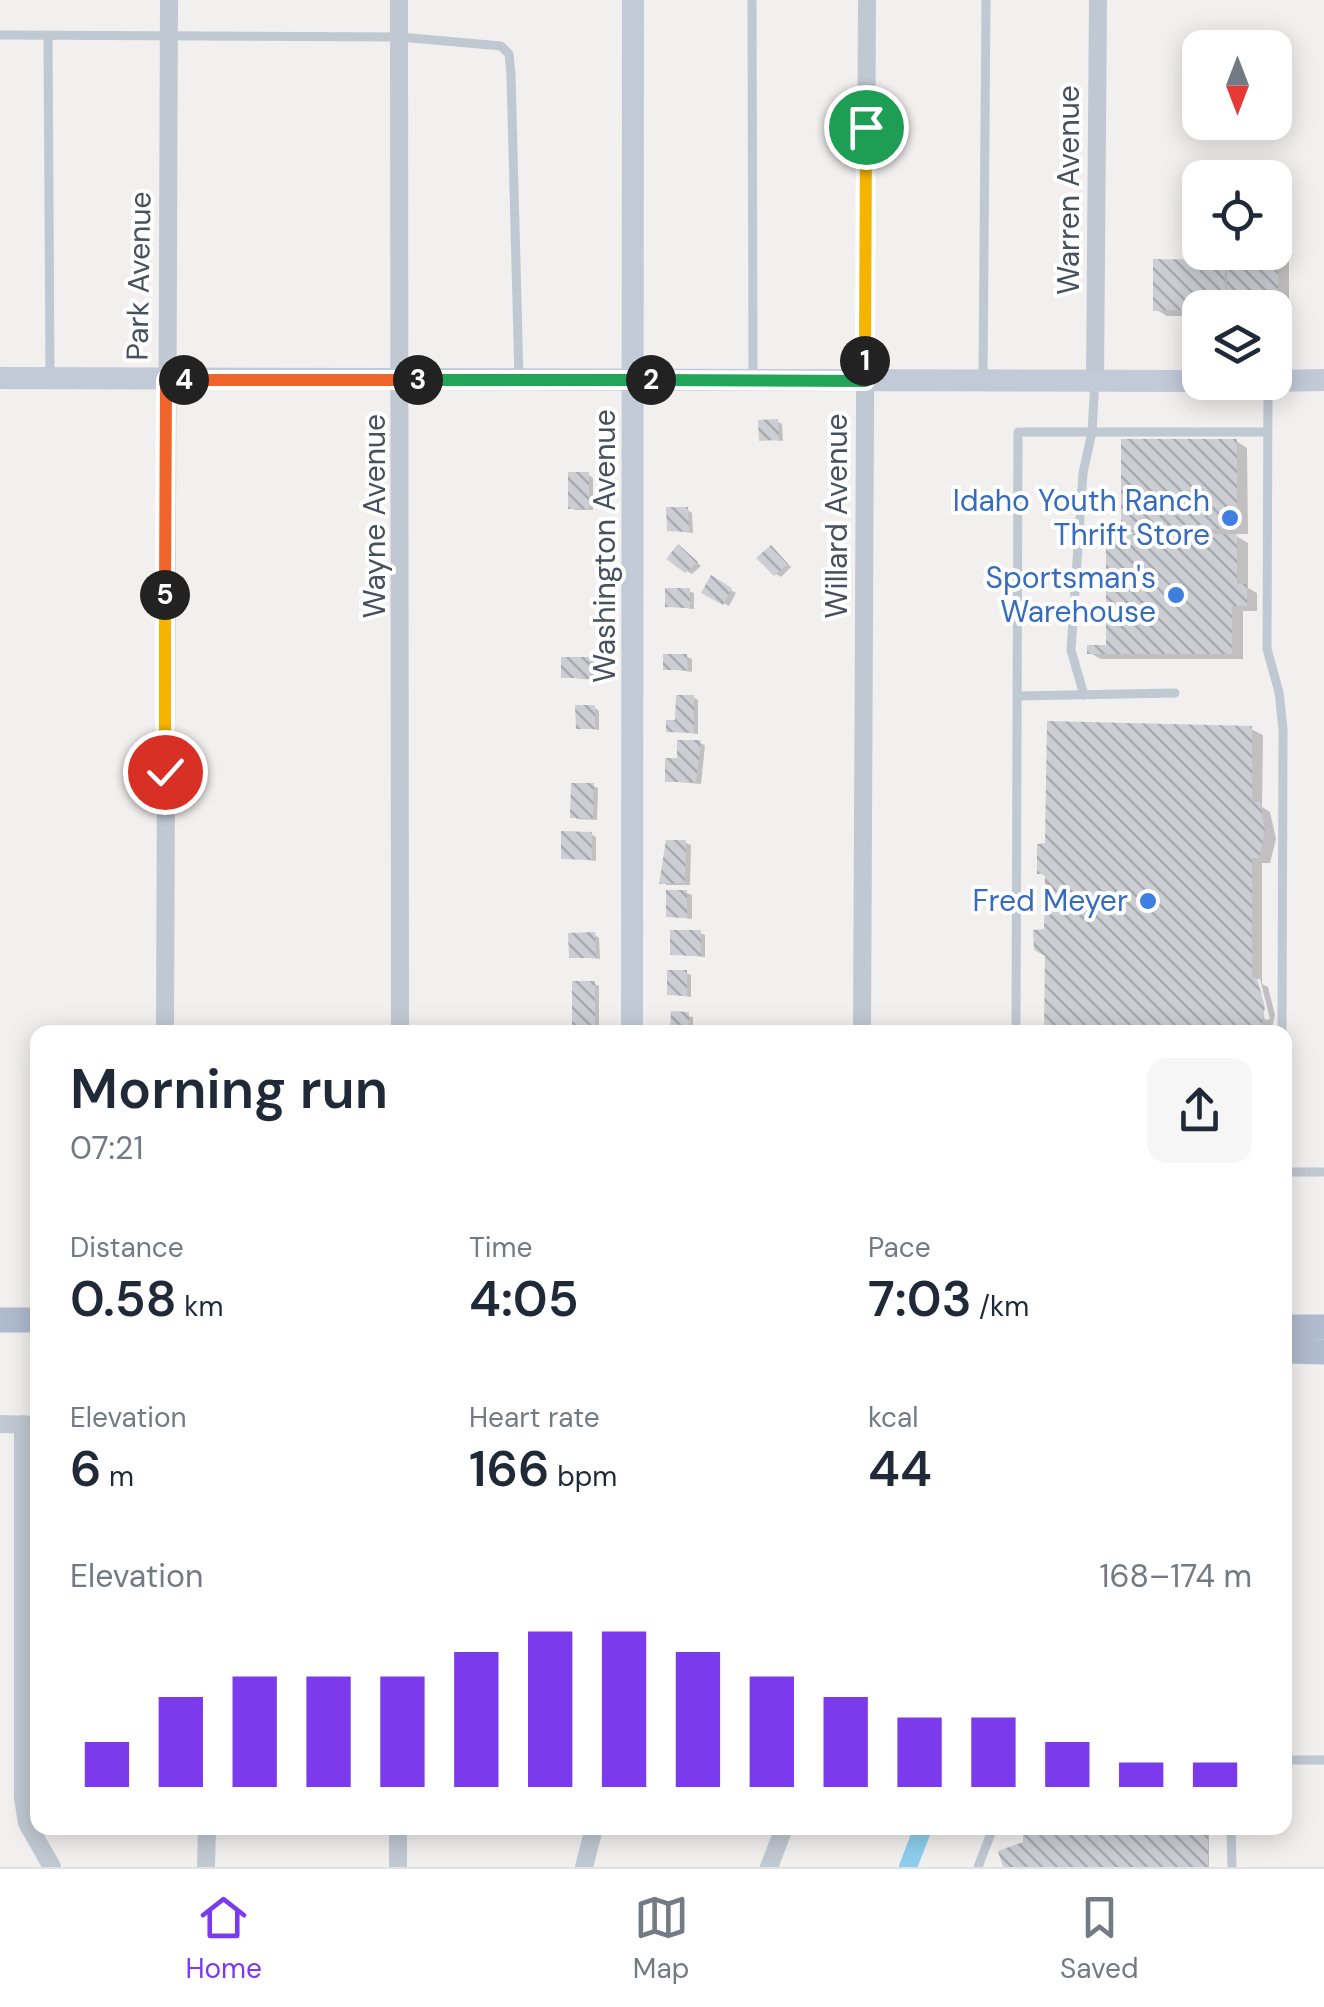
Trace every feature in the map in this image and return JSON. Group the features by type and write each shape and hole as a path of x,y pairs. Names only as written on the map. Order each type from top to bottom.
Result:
{"main road":[{"path":"0,1320 30,1320"},
{"path":"1292,1326 1324,1327"},
{"path":"1292,1352 1324,1352"}],"street":[{"name":"Park Avenue","path":"165,1025 169,0"},
{"name":"Wayne Avenue","path":"400,0 400,1025"},
{"name":"Washington Avenue","path":"632,0 636,380 632,1025"},
{"name":"Willard Avenue","path":"862,1025 867,0"},
{"name":"Warren Avenue","path":"1095,381 1098,0"},
{"path":"0,378 1182,382"},
{"path":"1292,381 1324,380"},
{"path":"0,1424 30,1424 23,1798 30,1827"},
{"path":"35,1835 52,1867"},
{"path":"206,1867 207,1835"},
{"path":"398,1835 398,1867"},
{"path":"584,1867 592,1835"},
{"path":"770,1867 781,1835"}],"lane":[{"path":"752,0 753,380"},
{"path":"983,380 986,0"},
{"path":"0,35 400,37 485,41 502,46 509,54 519,380"},
{"path":"48,35 50,378"},
{"path":"1084,695 1071,650 1095,381"},
{"path":"1270,400 1266,432 1267,649 1279,692 1283,729 1282,1025"},
{"path":"1016,1025 1018,432 1266,432"},
{"path":"1017,696 1175,694"},
{"path":"1292,1172 1324,1172"},
{"path":"1292,1760 1324,1760"},
{"path":"978,1867 990,1835"},
{"path":"1231,1835 1232,1867"}],"building":[{"path":"1153,259 1182,259 1182,270 1225,270 1225,290 1182,290 1182,310 1153,311"},
{"path":"1227,270 1278,270 1278,290 1227,290"},
{"path":"778,419 779,440 759,441 758,420"},
{"path":"1121,439 1237,439 1237,529 1121,530"},
{"path":"568,472 589,472 589,509 568,509"},
{"path":"666,507 688,507 689,532 667,531"},
{"name":"Sportsman's Warehouse","path":"1106,534 1237,534 1237,584 1247,584 1247,606 1232,606 1232,654 1087,654 1087,645 1106,645"},
{"path":"678,544 698,562 685,573 666,559"},
{"path":"771,545 788,564 774,576 756,558"},
{"path":"711,575 732,588 723,605 701,593"},
{"path":"665,588 690,588 690,608 665,607"},
{"path":"663,654 687,654 688,670 663,670"},
{"path":"561,657 591,657 590,678 561,678"},
{"path":"676,695 694,695 694,733 666,732 666,720 675,720"},
{"path":"575,705 595,705 595,729 576,729"},
{"name":"Fred Meyer","path":"1047,721 1252,726 1252,802 1260,802 1265,831 1259,858 1252,858 1252,978 1257,978 1265,1007 1261,1025 1044,1025 1045,956 1034,950 1033,930 1044,929 1045,874 1037,874 1037,844 1045,843"},
{"path":"677,740 701,740 696,782 665,782 665,758 677,758"},
{"path":"571,783 594,783 593,818 570,818"},
{"path":"561,831 592,832 592,860 561,859"},
{"path":"666,840 686,840 685,883 659,884"},
{"path":"666,890 687,890 687,918 666,917"},
{"path":"670,930 701,930 701,956 670,955"},
{"path":"595,932 596,958 569,958 568,933"},
{"path":"667,970 687,970 687,996 667,995"},
{"path":"572,981 595,981 595,1025 572,1025"},
{"path":"671,1011 689,1012 689,1025 670,1025"},
{"path":"1023,1835 1208,1835 1208,1867 1003,1867 998,1851 1023,1842"}],"waterway":[{"path":"908,1867 920,1835"}],"place":[{"name":"Idaho Youth Ranch Thrift Store","path":"1230,518"},
{"name":"Sportsman's Warehouse","path":"1176,595"},
{"name":"Fred Meyer","path":"1148,901"}],"route":[{"path":"165,772 166,380 865,381 866,127"}]}
